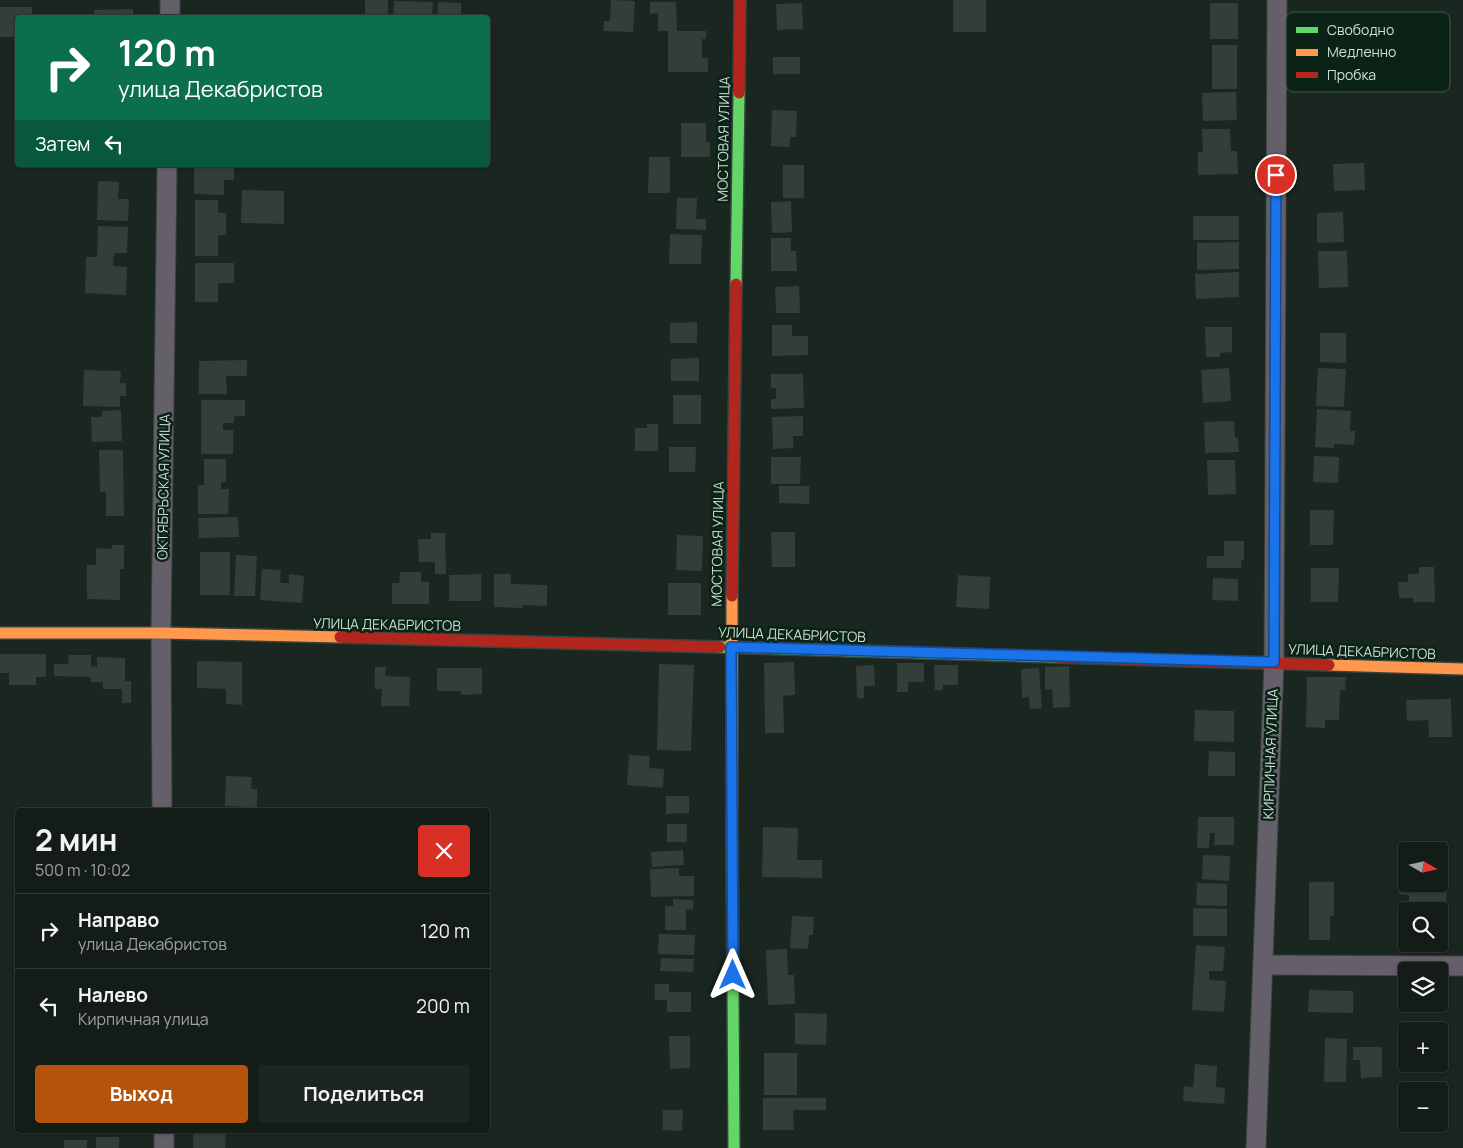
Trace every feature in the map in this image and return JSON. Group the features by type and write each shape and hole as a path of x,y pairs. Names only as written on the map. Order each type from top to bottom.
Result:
{"street":[{"path":"170,0 170,15"},
{"name":"МОСТОВАЯ УЛИЦА","path":"734,1148 731,647 740,0"},
{"name":"КИРПИЧНАЯ УЛИЦА","path":"1256,1148 1274,662 1277,0"},
{"name":"ОКТЯБРЬСКАЯ УЛИЦА","path":"162,808 160,633 167,167"},
{"name":"УЛИЦА ДЕКАБРИСТОВ","path":"0,633 160,633 731,647 1463,669"},
{"path":"1263,965 1463,966"},
{"path":"164,1133 164,1148"}],"building":[{"path":"365,0 388,0 388,15 365,15"},
{"path":"611,0 635,1 633,32 603,31 604,21 610,21"},
{"path":"953,0 986,0 986,32 953,32"},
{"path":"394,1 433,2 432,15 393,15"},
{"path":"438,2 461,3 461,15 437,15"},
{"path":"650,2 676,2 677,31 706,31 706,39 702,39 702,58 708,58 708,72 668,72 668,31 658,31 658,13 650,14"},
{"path":"802,3 803,29 777,30 776,4"},
{"path":"1210,3 1238,3 1238,39 1210,39"},
{"path":"0,7 32,7 32,15 15,15 15,37 0,37"},
{"path":"133,9 133,15 94,15 94,10"},
{"path":"1212,45 1237,45 1237,89 1212,89"},
{"path":"773,57 800,57 800,74 773,74"},
{"path":"1236,92 1237,120 1203,121 1202,93"},
{"path":"772,110 797,111 796,137 790,137 790,147 771,146"},
{"path":"681,123 706,123 706,142 710,142 710,157 681,157"},
{"path":"1202,129 1230,129 1231,151 1237,151 1238,174 1198,175 1198,152 1203,152"},
{"path":"649,157 670,157 670,193 648,193"},
{"path":"1364,163 1365,190 1334,191 1333,164"},
{"path":"783,165 804,165 804,198 783,198"},
{"path":"194,167 234,167 234,180 224,180 224,195 194,194"},
{"path":"98,181 119,182 118,199 129,199 128,221 97,220"},
{"path":"242,190 284,191 284,224 241,223"},
{"path":"677,198 697,198 696,219 706,219 706,230 676,229"},
{"path":"195,200 218,200 218,213 226,213 226,235 218,235 218,256 195,256"},
{"path":"791,201 792,232 772,233 771,202"},
{"path":"1343,212 1344,242 1317,243 1317,213"},
{"path":"1193,216 1239,216 1239,240 1193,240"},
{"path":"98,226 128,227 127,253 114,253 113,266 127,267 126,295 85,293 86,257 97,257"},
{"path":"670,234 702,235 701,264 669,264"},
{"path":"771,238 791,238 791,251 796,251 797,271 771,271"},
{"path":"1239,242 1239,269 1197,270 1197,243"},
{"path":"1318,251 1347,251 1348,287 1319,288"},
{"path":"195,263 234,263 234,283 218,283 218,302 195,302"},
{"path":"1239,272 1239,297 1196,299 1195,274"},
{"path":"799,286 800,313 776,313 775,287"},
{"path":"697,322 697,343 670,343 670,323"},
{"path":"772,325 792,325 792,336 808,336 808,355 772,356"},
{"path":"1205,327 1232,327 1232,352 1220,353 1220,357 1206,357"},
{"path":"1320,333 1346,333 1346,363 1320,362"},
{"path":"699,358 699,381 671,381 671,359"},
{"path":"247,360 247,376 226,376 227,394 199,394 199,361"},
{"path":"1229,368 1231,401 1203,403 1201,370"},
{"path":"1318,368 1346,369 1344,407 1316,406"},
{"path":"84,370 121,371 120,383 126,383 126,396 120,396 120,407 83,406"},
{"path":"771,374 803,374 804,408 771,409 771,399 776,399 776,388 771,388"},
{"path":"673,395 701,395 701,424 673,424"},
{"path":"201,400 245,400 245,416 234,416 234,423 223,423 223,430 233,430 233,454 201,454"},
{"path":"1317,409 1351,411 1350,431 1355,431 1354,445 1334,444 1334,448 1315,447"},
{"path":"121,410 122,441 92,442 91,417 102,417 102,411"},
{"path":"803,416 803,436 793,436 793,448 773,449 772,417"},
{"path":"1234,421 1235,438 1238,438 1239,452 1205,453 1204,422"},
{"path":"647,424 658,424 658,451 635,451 635,428 647,428"},
{"path":"669,447 696,447 695,472 669,472"},
{"path":"99,450 123,450 124,516 106,516 106,492 100,492"},
{"path":"1314,456 1339,457 1338,483 1313,482"},
{"path":"771,457 801,457 800,484 771,484"},
{"path":"204,459 226,459 226,482 221,482 221,489 229,489 228,514 198,514 198,485 204,485"},
{"path":"1207,460 1235,460 1236,494 1208,495"},
{"path":"779,486 809,486 809,504 779,503"},
{"path":"1310,510 1334,510 1333,545 1310,545"},
{"path":"238,517 239,537 199,538 198,518"},
{"path":"771,532 795,532 795,567 772,567"},
{"path":"431,533 445,533 446,574 435,574 435,562 419,562 418,539 431,539"},
{"path":"677,535 703,536 702,571 676,570"},
{"path":"1224,541 1244,541 1244,560 1241,560 1241,568 1207,568 1207,556 1224,556"},
{"path":"112,545 124,545 124,569 120,569 120,600 87,599 87,565 96,565 96,548 112,549"},
{"path":"200,552 230,552 230,595 200,595"},
{"path":"236,555 257,556 255,596 234,596"},
{"path":"1419,567 1434,567 1435,602 1413,602 1413,598 1399,598 1398,582 1408,582 1408,574 1419,574"},
{"path":"1311,568 1339,568 1338,602 1311,602"},
{"path":"262,569 281,570 280,583 289,583 289,574 304,576 302,603 260,600"},
{"path":"400,572 421,572 421,582 429,582 429,604 392,604 392,583 399,583"},
{"path":"481,574 481,601 449,601 449,575"},
{"path":"494,574 511,574 511,584 547,585 547,606 523,605 522,608 494,607"},
{"path":"958,575 990,577 989,609 956,607"},
{"path":"1213,578 1238,579 1238,601 1212,600"},
{"path":"668,583 701,583 701,615 668,615"},
{"path":"0,654 46,654 46,677 36,677 36,685 9,685 9,673 0,673"},
{"path":"69,655 91,655 91,666 97,667 97,657 125,658 125,681 131,681 131,703 122,703 122,689 103,689 103,682 91,682 91,677 54,676 54,664 68,664"},
{"path":"197,661 242,662 242,705 226,704 226,689 197,688"},
{"path":"794,662 795,695 783,696 784,733 765,733 764,663"},
{"path":"897,663 924,663 924,682 908,682 908,692 897,692"},
{"path":"659,664 694,665 691,751 657,750"},
{"path":"874,665 875,686 864,686 864,698 857,698 856,666"},
{"path":"934,665 958,665 958,685 943,685 943,690 935,690"},
{"path":"1069,666 1070,707 1053,708 1052,689 1045,690 1045,667"},
{"path":"375,667 386,667 385,676 410,677 409,706 381,706 382,689 375,689"},
{"path":"437,668 482,668 482,694 461,695 461,691 437,691"},
{"path":"1039,668 1042,708 1030,709 1029,697 1022,698 1021,669"},
{"path":"1307,677 1346,677 1345,690 1340,690 1339,720 1325,720 1325,728 1306,727"},
{"path":"1451,699 1452,737 1429,737 1428,720 1407,721 1406,700"},
{"path":"1195,710 1234,711 1234,742 1194,741"},
{"path":"1209,751 1235,752 1235,776 1208,776"},
{"path":"629,755 650,756 649,768 664,769 663,788 627,785"},
{"path":"226,776 252,777 251,789 257,789 257,808 225,806"},
{"path":"666,796 689,796 689,813 666,814"},
{"path":"1198,817 1234,817 1234,845 1214,845 1215,833 1210,833 1209,848 1197,848"},
{"path":"667,824 687,824 687,842 667,842"},
{"path":"763,827 798,828 797,860 822,860 822,878 762,877"},
{"path":"683,850 684,865 652,867 651,852"},
{"path":"1203,855 1230,856 1229,881 1202,879"},
{"path":"679,868 679,876 694,876 694,896 651,897 650,869"},
{"path":"1309,882 1334,882 1334,916 1330,916 1330,940 1309,940"},
{"path":"1197,883 1227,884 1227,906 1196,905"},
{"path":"1399,892 1446,892 1446,902 1409,902 1409,895 1399,894"},
{"path":"673,899 693,900 693,910 686,909 686,930 665,930 665,906 673,906"},
{"path":"1193,908 1227,909 1227,936 1193,936"},
{"path":"792,916 814,917 813,935 809,935 808,949 790,948"},
{"path":"659,934 695,935 694,955 658,954"},
{"path":"1196,945 1225,947 1223,971 1209,971 1209,980 1226,981 1224,1012 1192,1010"},
{"path":"787,949 788,975 794,975 795,1004 768,1005 766,950"},
{"path":"661,958 694,959 693,972 660,971"},
{"path":"655,984 669,984 669,992 691,992 691,1012 667,1012 667,1000 655,1000"},
{"path":"1309,990 1353,991 1353,1013 1308,1012"},
{"path":"795,1013 827,1014 826,1045 795,1044"},
{"path":"669,1036 690,1036 690,1068 670,1069"},
{"path":"1325,1038 1347,1039 1346,1082 1324,1082"},
{"path":"1353,1047 1382,1047 1382,1077 1361,1078 1360,1060 1353,1060"},
{"path":"764,1053 797,1053 797,1095 764,1095"},
{"path":"1195,1064 1217,1066 1216,1087 1225,1088 1224,1104 1183,1101 1184,1086 1193,1087"},
{"path":"763,1098 826,1098 826,1110 793,1110 794,1130 763,1130"},
{"path":"663,1110 683,1110 682,1131 663,1130"},
{"path":"193,1133 226,1133 225,1148 193,1148"},
{"path":"96,1137 119,1137 119,1148 96,1148"},
{"path":"64,1140 87,1140 87,1148 64,1148"}],"traffic: fast":[{"path":"736,284 739,93"},
{"path":"720,647 1056,657"},
{"path":"732,829 734,1148"}],"traffic: slow":[{"path":"732,596 732,829"},
{"path":"0,633 161,633 340,637"},
{"path":"1329,665 1463,669"}],"traffic: jam":[{"path":"739,93 740,0"},
{"path":"732,596 736,284"},
{"path":"340,637 720,647"},
{"path":"1056,657 1329,665"}],"route":[{"path":"733,975 731,647 1274,662 1276,175"}]}
